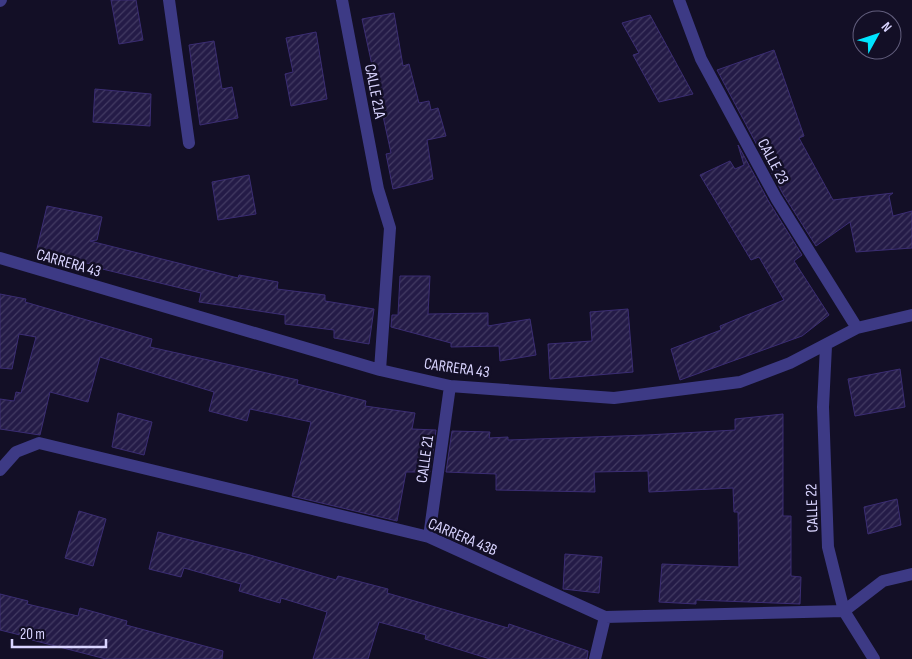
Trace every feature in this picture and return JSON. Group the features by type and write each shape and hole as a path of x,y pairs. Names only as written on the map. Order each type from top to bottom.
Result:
{"street":[{"path":"169,0 190,143"},
{"name":"CALLE 21A","path":"342,0 378,189 390,228 380,370"},
{"name":"CALLE 23","path":"679,0 701,59 776,198 857,328"},
{"name":"CARRERA 43","path":"0,258 380,370 450,386 614,398 740,382 790,363 826,346 857,328 912,315"},
{"name":"CALLE 22","path":"826,346 823,407 828,546 844,611 874,659"},
{"name":"CALLE 21","path":"429,537 450,386"},
{"name":"CARRERA 43B","path":"0,470 16,452 38,443 429,537 604,617 844,611"},
{"path":"844,611 883,581 912,574"},
{"path":"595,659 604,617"}],"building":[{"path":"111,0 136,0 143,40 119,44"},
{"path":"394,13 403,66 409,64 419,103 429,101 431,110 438,108 446,136 427,140 433,179 393,189 386,154 391,153 362,19"},
{"path":"650,15 693,94 659,102 633,55 639,53 622,23"},
{"path":"316,32 327,99 291,106 285,74 293,72 286,38"},
{"path":"214,41 222,89 232,87 238,118 200,125 189,45"},
{"path":"774,50 804,136 799,138 833,200 893,193 889,196 893,216 912,211 912,248 856,252 850,222 816,246 783,194 717,70"},
{"path":"95,89 151,94 150,126 93,122"},
{"path":"738,145 769,202 802,255 794,261 829,315 802,336 680,380 671,349 721,330 720,326 784,300 759,257 751,260 700,175 730,161 735,169 744,165"},
{"path":"249,175 256,214 218,220 212,182"},
{"path":"47,206 102,217 97,240 90,241 238,278 239,275 278,282 277,289 325,295 325,301 374,309 369,344 334,338 334,330 285,324 285,315 199,302 201,293 90,266 91,264 36,253"},
{"path":"400,276 430,276 428,314 488,313 488,326 530,319 536,355 500,361 499,346 451,347 451,343 391,327 392,315 398,315"},
{"path":"0,294 26,299 25,302 152,339 150,347 298,380 297,384 366,401 365,406 415,413 412,429 436,430 430,472 406,472 397,521 292,496 311,422 250,409 247,421 209,411 214,392 100,357 88,402 50,392 40,435 0,429 0,399 14,401 16,392 21,393 36,337 19,334 12,369 0,368"},
{"path":"628,309 633,372 550,379 548,344 592,341 590,312"},
{"path":"900,369 905,407 855,416 848,379"},
{"path":"118,413 152,422 144,455 112,447"},
{"path":"783,414 783,516 791,516 791,576 801,577 800,604 696,600 696,604 659,602 662,564 739,567 738,512 734,512 733,488 649,492 648,471 594,472 595,492 496,490 496,474 446,472 452,431 490,432 489,438 508,437 508,440 647,435 735,430 735,419"},
{"path":"897,499 901,525 868,534 864,507"},
{"path":"79,511 106,519 93,566 65,558"},
{"path":"158,532 250,555 336,580 338,576 388,589 387,593 508,628 509,624 588,651 587,659 490,659 425,639 426,635 379,622 368,659 313,659 327,612 281,598 280,603 239,591 241,584 184,568 181,577 149,569"},
{"path":"565,554 602,557 599,593 563,589"},
{"path":"0,594 28,601 27,604 78,616 80,608 127,621 126,625 223,651 222,659 106,659 32,640 32,638 0,630"}]}
